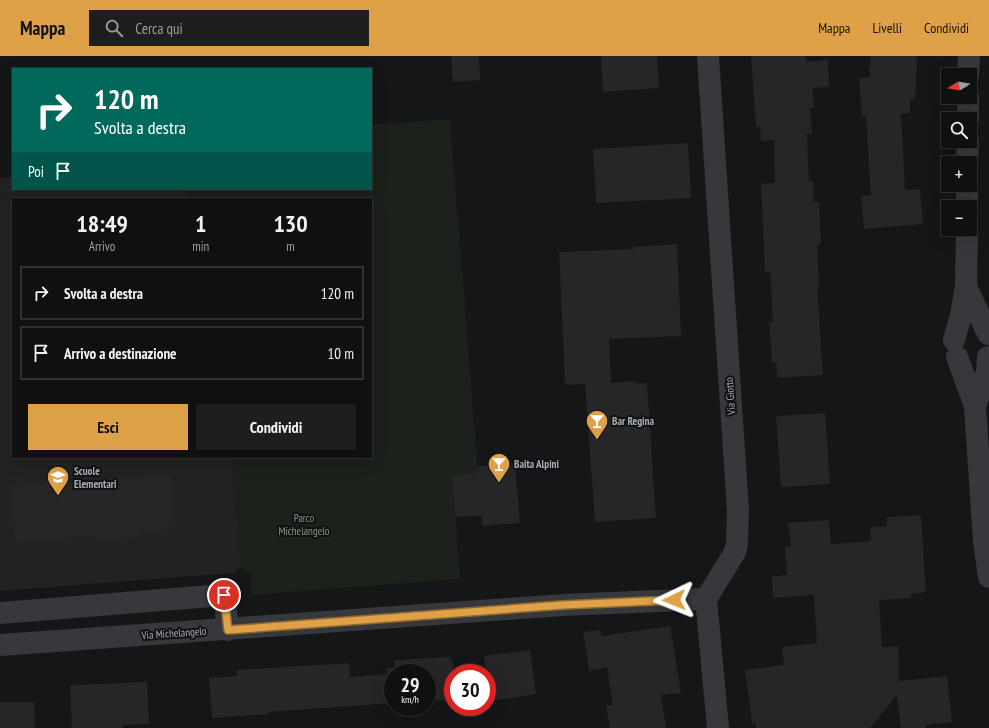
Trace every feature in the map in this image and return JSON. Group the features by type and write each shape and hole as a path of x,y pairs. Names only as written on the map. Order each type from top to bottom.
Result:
{"street":[{"name":"Via Giotto","path":"706,599 734,552 737,543 738,511 708,56"},
{"path":"968,68 969,56"},
{"path":"967,236 966,286 955,348 975,406 984,541 989,577"},
{"path":"966,286 988,346 987,372 975,406"},
{"path":"966,327 978,327 988,346 983,361 972,364 961,361 955,348 961,330 966,327"},
{"path":"0,613 224,595 228,630"},
{"name":"Via Michelangelo","path":"0,645 563,605 706,599"},
{"path":"706,599 718,728"}],"shaded area":[{"path":"12,177 12,190 187,190 188,198 12,198 12,458 233,458 240,568 232,573 0,591 0,178"}],"green space":[{"name":"Parco Michelangelo","path":"450,119 478,472 452,476 460,579 252,595 251,574 240,568 233,458 372,458 372,198 186,198 186,190 372,190 372,125"}],"building":[{"path":"451,56 479,56 480,80 453,82"},
{"path":"601,56 657,56 659,88 603,92"},
{"path":"751,56 806,56 806,62 828,60 829,87 813,88 814,108 810,108 812,134 807,134 809,181 813,181 814,202 819,202 821,244 817,245 819,287 817,287 823,375 777,378 776,362 772,363 769,322 773,322 770,272 765,272 761,184 775,183 774,140 761,141 760,127 756,127"},
{"path":"870,56 917,56 915,99 910,99 910,113 901,114 905,190 920,189 923,224 864,229 861,196 871,195 866,116 862,116 859,78 870,77"},
{"path":"688,143 691,198 596,203 593,149"},
{"path":"677,244 681,336 609,339 611,383 636,381 636,384 647,383 656,518 595,522 585,384 565,385 559,252 633,249 633,247"},
{"path":"825,413 830,484 781,487 776,416"},
{"path":"515,464 520,523 482,526 482,516 455,517 452,476 478,472 477,466"},
{"path":"171,475 175,529 140,531 141,536 96,540 95,535 16,542 11,487"},
{"path":"921,515 926,592 911,594 911,598 879,600 882,647 898,646 899,681 947,676 952,722 925,725 926,728 901,728 897,695 870,728 756,728 755,722 752,723 745,670 784,665 782,647 817,643 814,595 773,598 772,577 787,575 785,547 791,546 788,523 829,520 831,544 871,541 870,527 887,526 887,517"},
{"path":"670,626 681,693 661,695 666,728 610,728 606,706 613,705 607,667 589,671 583,632 600,630 602,636"},
{"path":"530,650 536,694 496,700 496,664 485,664 484,656"},
{"path":"451,657 453,664 444,664 444,700 436,701 436,664 394,664 394,660"},
{"path":"349,663 350,677 384,674 384,704 268,712 268,714 212,718 209,678 237,676 237,670"},
{"path":"147,682 149,724 123,725 123,728 72,728 70,685"},
{"path":"0,702 34,702 35,728 0,728"}],"place":[{"name":"Bar Regina","path":"597,440"},
{"name":"Baita Alpini","path":"499,484"},
{"name":"Scuole Elementari","path":"58,496"}],"route":[{"path":"224,595 228,630 563,605 674,600"}]}
